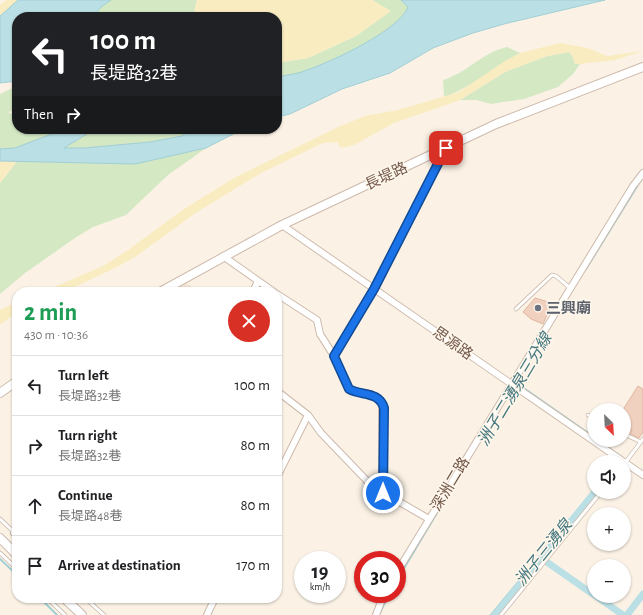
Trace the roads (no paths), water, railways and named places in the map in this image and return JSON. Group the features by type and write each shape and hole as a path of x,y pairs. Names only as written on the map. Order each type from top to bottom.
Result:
{"street":[{"name":"長堤路","path":"169,287 282,225 496,124 643,67"},
{"path":"334,356 374,289 446,148"},
{"name":"深洲二路","path":"406,557 511,383 643,173"},
{"name":"思源路","path":"282,225 613,455"},
{"path":"223,256 267,287"},
{"path":"255,287 258,281"},
{"path":"282,297 317,320 320,334 334,356 349,389 360,393 371,394 382,402 384,408 383,493"},
{"path":"0,393 12,385"},
{"path":"282,394 308,415 321,433 372,486 429,519"},
{"path":"282,467 308,415"},
{"name":"思源路","path":"631,468 643,476"},
{"path":"0,538 12,550"},
{"path":"69,603 82,615"},
{"path":"207,615 213,603"},
{"path":"376,615 381,603"}],"lane":[{"path":"516,309 552,275 556,276 570,288"},
{"path":"631,437 642,441 631,455"},
{"path":"501,615 595,499"},
{"path":"0,519 12,529"},
{"path":"0,560 1,554"},
{"path":"1,554 12,564"},
{"path":"52,603 65,615"},
{"path":"91,603 104,615"}],"water":[{"path":"18,0 111,0 97,12 12,12 12,82 0,83 0,16"},
{"path":"401,0 605,0 504,24 473,33 433,48 390,73 342,89 290,114 282,116 282,76 318,66 364,44 392,25 402,16 408,7"},
{"path":"52,134 87,134 64,148 84,148 150,142 182,136 185,134 233,134 206,148 135,164 0,161 0,149 15,148"}],"waterway":[{"name":"洲子二湧泉三分線","path":"586,269 641,180"},
{"path":"515,382 587,432"},
{"path":"608,447 619,455"},
{"name":"洲子二湧泉三分線","path":"406,565 462,471"},
{"name":"洲子三湧泉","path":"491,615 587,498"},
{"name":"洲子三湧泉","path":"495,615 589,499"},
{"path":"541,558 587,590"},
{"path":"0,559 12,570"},
{"path":"627,615 643,594"},
{"path":"45,603 57,615"},
{"name":"洲子二湧泉三分線","path":"379,615 385,603"},
{"path":"606,603 623,615"}],"place":[{"name":"三興廟","path":"538,308"}]}
